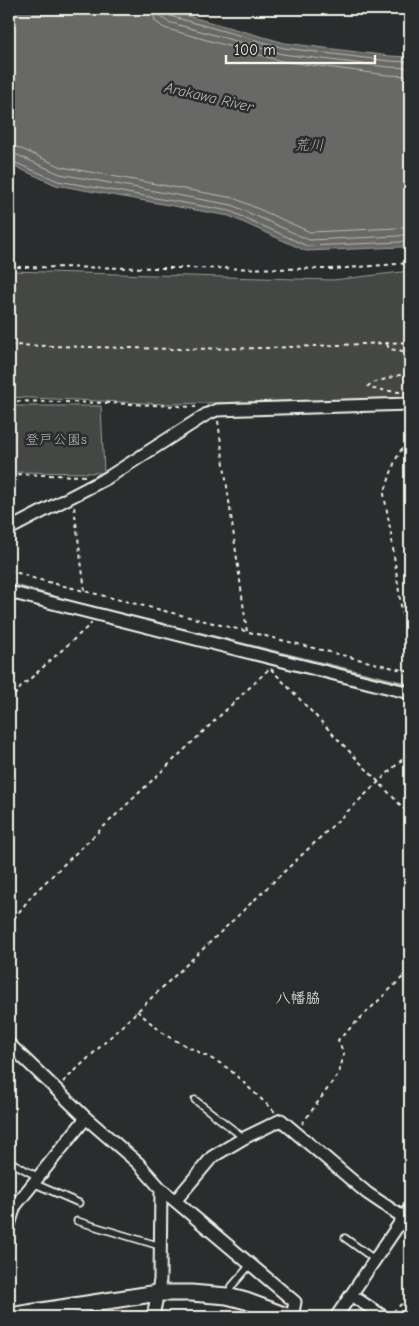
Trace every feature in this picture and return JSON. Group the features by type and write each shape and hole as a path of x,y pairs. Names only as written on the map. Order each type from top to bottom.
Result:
{"street":[{"path":"9,529 107,478 207,414 217,410 410,404"},
{"path":"9,592 410,693"},
{"path":"9,1046 86,1118 138,1163 161,1189 295,1302 290,1317 226,1296 191,1292 158,1293 9,1316"},
{"path":"9,1225 12,1204 36,1180 86,1118"},
{"path":"176,1200 212,1157 244,1138 281,1120 367,1194 408,1216 374,1259 336,1317"},
{"path":"153,1317 158,1293 161,1189"},
{"path":"351,1295 384,1317"}],"lane":[{"path":"195,1100 244,1138"},
{"path":"9,1161 36,1180 79,1203"},
{"path":"77,1221 160,1246"},
{"path":"346,1238 374,1259"},
{"path":"226,1296 251,1264"}],"path":[{"path":"9,267 334,269 410,263"},
{"path":"9,345 172,349 410,342"},
{"path":"387,344 389,349 410,352"},
{"path":"410,372 372,383 368,386 373,389 410,393"},
{"path":"9,401 110,402 217,410 247,632"},
{"path":"9,570 36,579 410,672 384,494 395,461 410,434"},
{"path":"9,474 87,476"},
{"path":"73,497 85,590"},
{"path":"9,702 21,687 100,616"},
{"path":"9,925 33,894 270,668 410,815"},
{"path":"56,1088 410,752"},
{"path":"297,1132 339,1073 344,1054 338,1040 410,970"},
{"path":"137,1011 165,1035 229,1069 281,1120"},
{"path":"388,1317 410,1296"}],"green space":[{"path":"9,271 333,280 410,271 410,398 166,404 9,397"},
{"name":"登戸公園s","path":"9,406 101,406 104,473 9,472"}],"water":[{"name":"荒川","path":"9,9 163,9 285,43 410,57 410,244 402,247 306,251 229,216 56,185 9,164"}],"waterway":[{"path":"9,584 75,603"},
{"path":"84,605 410,685"}],"district":[{"name":"八幡脇","path":"298,998"}],"water label":[{"name":"Arakawa River","path":"209,97"}]}
